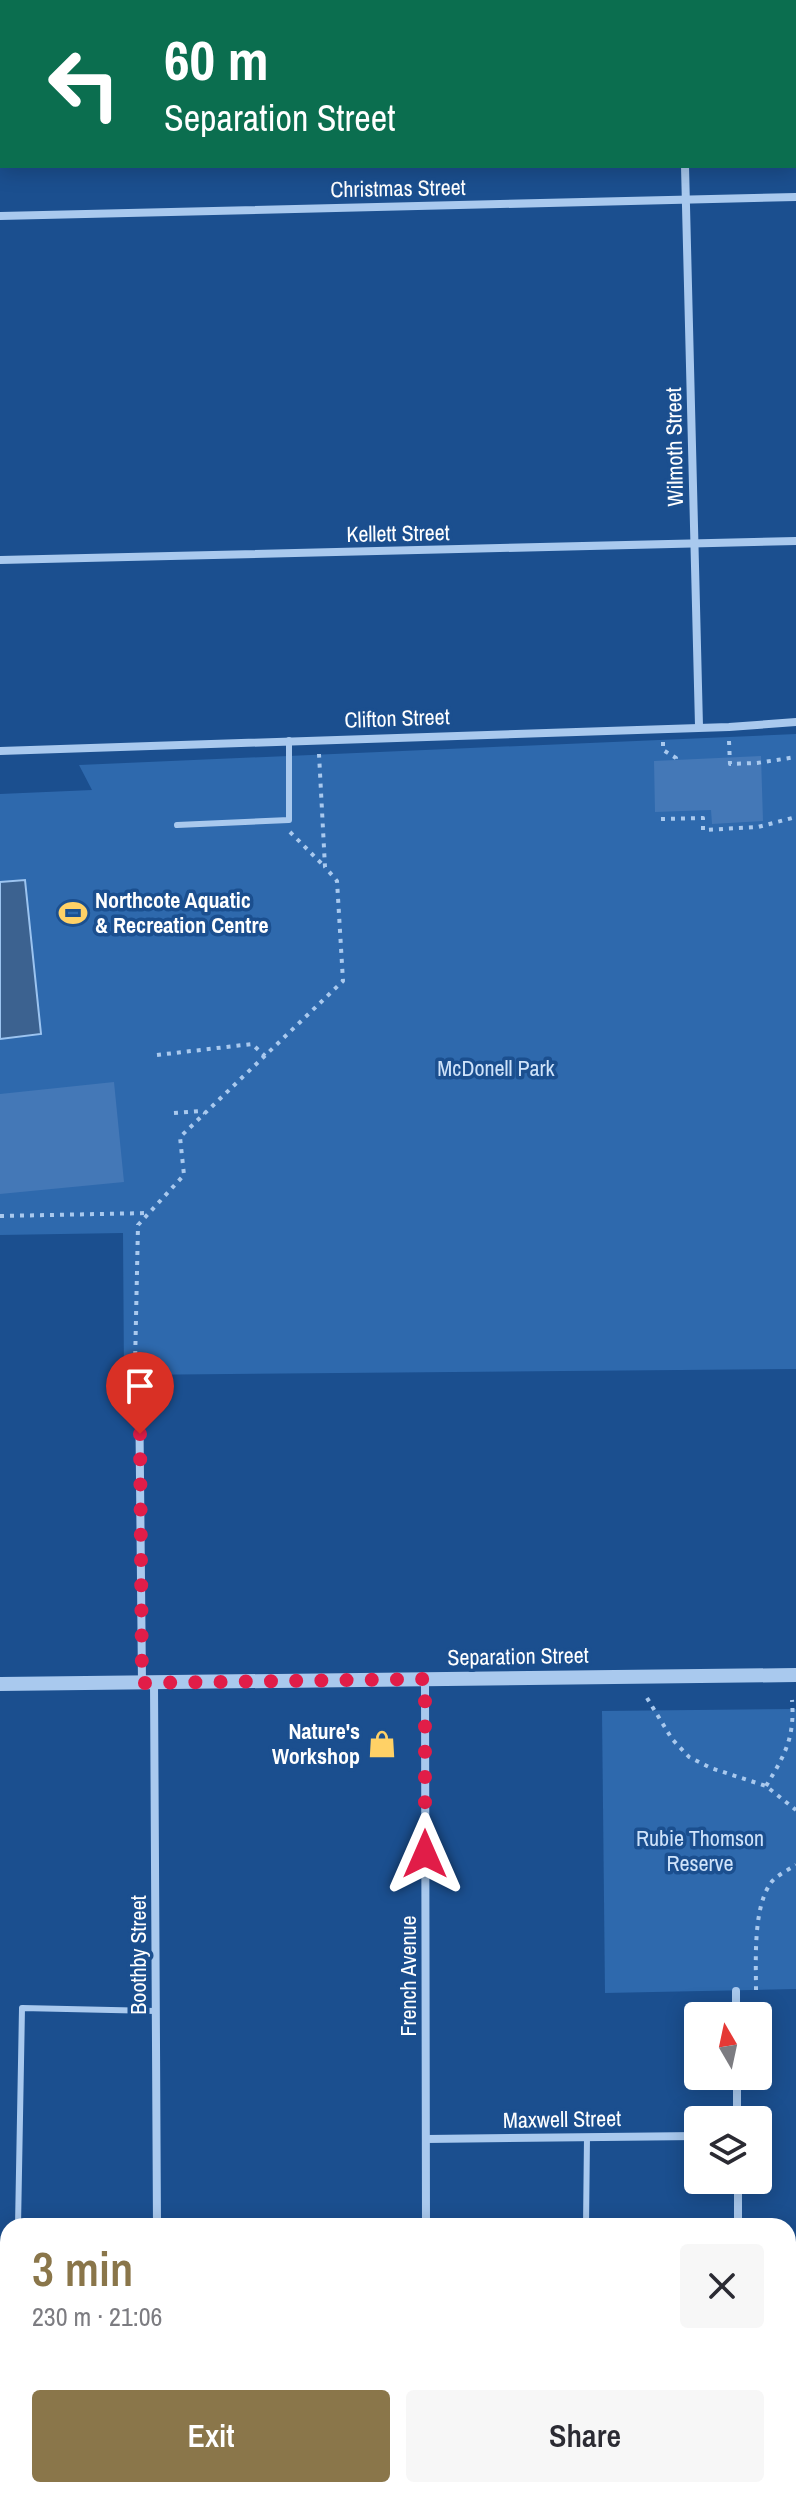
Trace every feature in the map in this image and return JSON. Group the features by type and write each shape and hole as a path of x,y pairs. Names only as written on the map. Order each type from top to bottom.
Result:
{"street":[{"name":"Wilmoth Street","path":"685,168 699,726"},
{"name":"Christmas Street","path":"0,216 796,197"},
{"name":"Kellett Street","path":"0,560 796,541"},
{"name":"Clifton Street","path":"0,751 729,727 796,722"},
{"name":"Boothby Street","path":"139,1376 156,2011 157,2218"},
{"name":"Separation Street","path":"0,1684 796,1675"},
{"name":"French Avenue","path":"425,1679 426,2218"},
{"path":"736,1991 736,2002"},
{"name":"Maxwell Street","path":"426,2139 684,2136"},
{"path":"738,2194 738,2218"}],"lane":[{"path":"177,825 289,820 289,740"},
{"path":"18,2218 22,2008 156,2011"},
{"path":"586,2218 587,2137"}],"path":[{"path":"729,727 730,764 796,757"},
{"path":"662,728 663,750 676,758 676,763"},
{"path":"318,739 325,867"},
{"path":"661,819 703,818 703,830 758,827 796,817"},
{"path":"139,1376 134,1363 138,1322 138,1225 184,1175 180,1137 343,981 337,881 279,820"},
{"path":"157,1055 252,1044 265,1056"},
{"path":"174,1113 205,1113"},
{"path":"0,1216 150,1213"},
{"path":"647,1698 672,1739 689,1757 711,1768 766,1786 796,1810"},
{"path":"766,1786 794,1725 792,1700"},
{"path":"756,1990 761,1906 771,1882 796,1865"}],"green space":[{"name":"McDonell Park","path":"796,734 796,1369 124,1375 123,1233 0,1235 0,794 92,790 79,765"},
{"name":"Rubie Thomson Reserve","path":"796,1709 796,1989 605,1993 602,1711"}],"shaded area":[{"path":"25,880 41,1034 0,1039 0,882"}],"building":[{"path":"761,756 763,821 712,824 711,810 655,812 654,761"},
{"path":"114,1082 124,1182 0,1194 0,1094"}],"place":[{"name":"Northcote Aquatic & Recreation Centre","path":"73,913"},
{"name":"Nature's Workshop","path":"382,1744"}],"route":[{"path":"140,1434 142,1683 425,1679 425,1854"}]}
